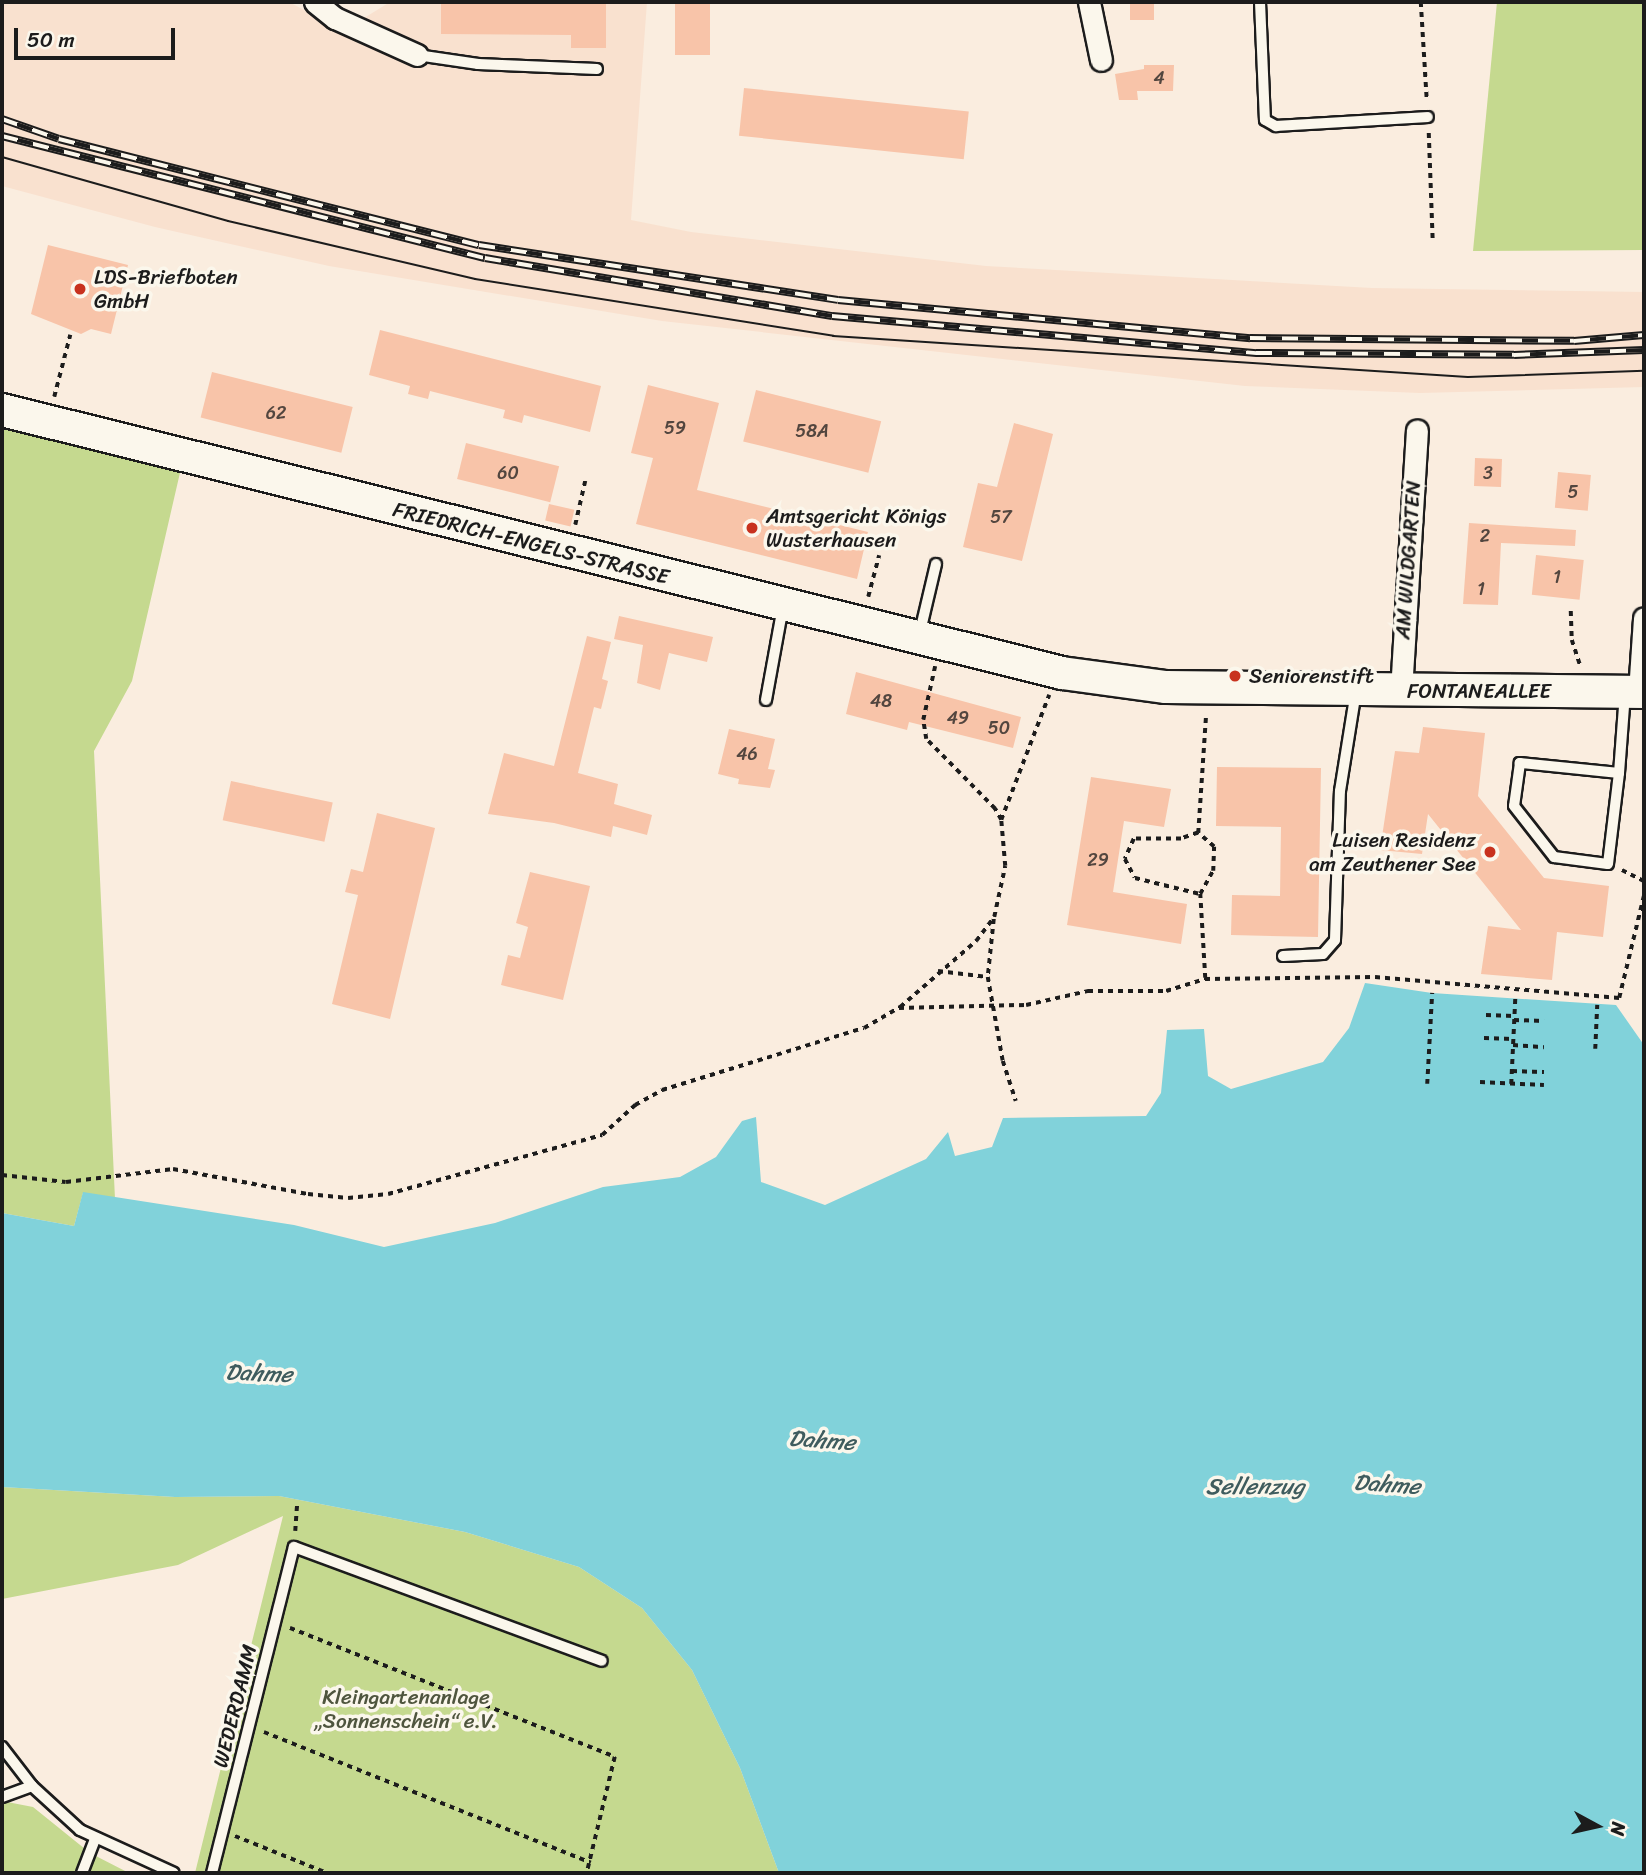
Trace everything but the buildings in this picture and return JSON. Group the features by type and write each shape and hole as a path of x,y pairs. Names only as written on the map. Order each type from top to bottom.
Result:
{"main road":[{"name":"FRIEDRICH-ENGELS-STRASSE","path":"2,410 930,642 1056,682"},
{"name":"FONTANEALLEE","path":"1056,682 1356,691 1636,692"}],"street":[{"path":"315,2 335,18 417,55"},
{"path":"1089,2 1101,60"},
{"name":"AM WILDGARTEN","path":"1401,691 1417,430"},
{"path":"1636,692 1644,618"}],"lane":[{"path":"1260,2 1265,120 1276,125 1428,117"},
{"path":"417,55 478,64 597,69"},
{"path":"930,642 936,564"},
{"path":"766,700 783,606"},
{"path":"1283,956 1323,954 1335,940 1340,791 1356,691"},
{"path":"1619,773 1520,762 1514,806 1555,857 1608,864 1619,773 1636,692"},
{"path":"293,1548 602,1661"},
{"name":"WEDERDAMM","path":"212,1873 293,1548"},
{"path":"2,1747 32,1786 95,1839 174,1873"},
{"path":"2,1797 32,1786"},
{"path":"82,1873 95,1839"}],"path":[{"path":"55,394 69,335"},
{"path":"573,533 585,481"},
{"path":"865,607 879,555"},
{"path":"1571,611 1572,640 1581,672"},
{"path":"930,642 923,720 926,739 945,762 984,794 1002,820"},
{"path":"1016,1101 1003,1060 988,978 994,917 1005,866 1002,820 1056,682"},
{"path":"1198,833 1207,705"},
{"path":"1198,833 1214,847 1213,871 1200,894 1205,979"},
{"path":"1198,833 1181,839 1134,839 1125,859 1135,878 1200,894"},
{"path":"1608,864 1644,881"},
{"path":"899,1008 1031,1004 1088,991 1166,991 1205,979 1375,977 1619,998 1644,895"},
{"path":"2,1175 66,1182 173,1169 308,1194 348,1198 388,1194 601,1135 635,1105 662,1090 803,1049 864,1028 899,1008 938,971 976,941 994,917"},
{"path":"938,971 988,978"},
{"path":"1427,1084 1433,993"},
{"path":"1511,1084 1515,999"},
{"path":"1595,1049 1597,1005"},
{"path":"1486,1015 1544,1021"},
{"path":"1484,1038 1513,1039"},
{"path":"1513,1045 1544,1047"},
{"path":"1512,1071 1544,1072"},
{"path":"1480,1082 1544,1086"},
{"path":"293,1548 297,1505"},
{"path":"275,1622 615,1757 587,1873"},
{"path":"249,1726 591,1863"},
{"path":"224,1831 327,1873"}],"shaded area":[{"path":"2,2 289,2 343,31 390,2 647,2 631,220 691,232 986,266 1372,288 1644,292 1644,387 1420,393 1245,386 662,321 329,266 155,227 2,186"}],"green space":[{"path":"1497,2 1644,2 1644,250 1473,251"},
{"path":"2,418 182,464 132,681 94,751 115,1199 83,1193 74,1226 2,1213"},
{"name":"Kleingartenanlage „Sonnenschein“ e.V.","path":"2,1487 175,1497 279,1496 465,1532 579,1567 642,1608 692,1670 740,1768 779,1873 195,1873 283,1516 178,1565 2,1599"},
{"path":"2,1801 33,1807 90,1853 129,1873 2,1873"}],"water":[{"name":"Sellenzug","path":"1365,983 1432,993 1616,1005 1644,1045 1644,1873 779,1873 740,1768 692,1670 642,1608 579,1567 465,1532 279,1496 175,1497 2,1487 2,1213 74,1226 83,1192 294,1225 384,1247 495,1223 603,1187 680,1177 716,1157 742,1121 756,1117 761,1182 825,1205 926,1159 948,1132 955,1156 992,1147 1003,1118 1146,1116 1161,1093 1167,1030 1204,1029 1208,1076 1231,1089 1323,1062 1349,1028"}],"tram line":[{"path":"2,157 228,221 475,279 833,336 1468,377 1644,371"}],"railway":[{"path":"2,119 59,139 479,245 838,300 1250,338 1574,341 1644,335"},
{"path":"2,136 485,258 832,316 1256,353 1514,355 1644,350"}],"place":[{"name":"LDS-Briefboten GmbH","path":"80,289"},
{"name":"Amtsgericht Königs Wusterhausen","path":"752,528"},
{"name":"Seniorenstift","path":"1235,676"},
{"name":"Luisen Residenz am Zeuthener See","path":"1490,852"}],"water label":[{"name":"Dahme","path":"259,1374"},
{"name":"Dahme","path":"822,1441"},
{"name":"Dahme","path":"1387,1485"}]}
